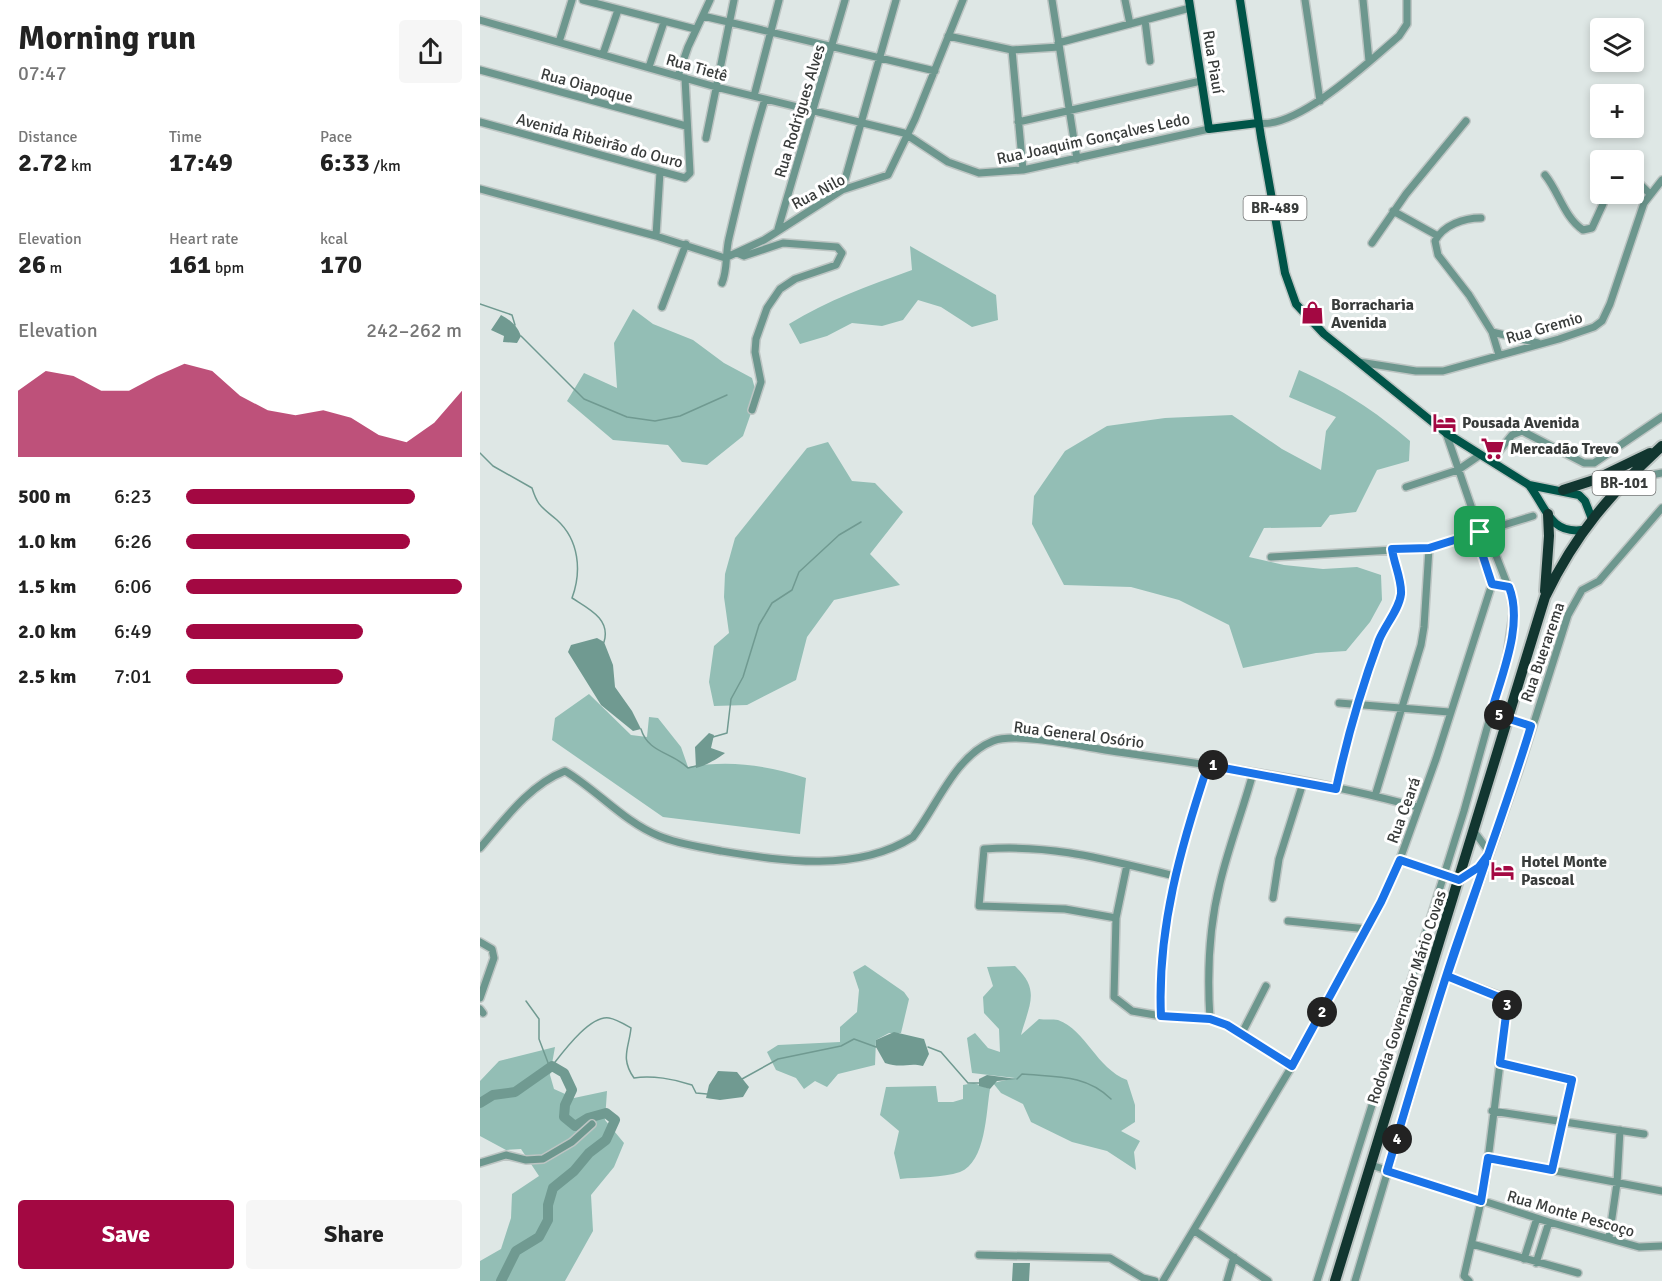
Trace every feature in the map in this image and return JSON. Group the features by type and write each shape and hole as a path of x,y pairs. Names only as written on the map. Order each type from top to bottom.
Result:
{"highway":[{"name":"Rodovia Governador Mário Covas","path":"1335,1281 1545,597 1582,530 1631,475 1660,447"},
{"name":"BR-489","path":"1563,490 1594,480 1660,447"},
{"name":"BR-489","path":"1545,597 1548,514"}],"main road":[{"name":"BR-489","path":"1240,0 1258,123 1285,273 1292,294 1311,322 1446,433 1529,485 1552,491 1563,490"},
{"name":"Rua Piauí","path":"1190,4 1209,129"},
{"name":"Rua Joaquim Gonçalves Ledo","path":"1209,129 1258,123"},
{"name":"BR-489","path":"1529,485 1561,529 1570,532 1582,530"},
{"path":"1563,490 1579,495 1585,501 1592,519"},
{"path":"1543,503 1552,491"}],"street":[{"path":"558,42 572,0"},
{"path":"583,0 695,29"},
{"name":"Avenida Ribeirão do Ouro","path":"480,122 660,172 685,178 689,176 682,77 695,29 710,0"},
{"path":"706,138 734,0"},
{"path":"754,96 779,0"},
{"name":"Rua Rodrigues Alves","path":"777,229 833,48 845,0"},
{"path":"842,190 896,0"},
{"name":"Rua Nilo","path":"725,258 764,240 777,229 842,190 888,175 915,119 963,0"},
{"path":"1052,0 1077,159"},
{"path":"1125,0 1130,24"},
{"path":"1305,0 1320,101"},
{"path":"1363,0 1369,61"},
{"path":"1258,123 1272,123 1320,101 1369,61 1404,30 1407,0"},
{"path":"948,36 1012,50 1059,45 1190,4"},
{"path":"603,54 618,10"},
{"path":"703,16 935,71"},
{"path":"1144,20 1150,61"},
{"name":"Rua Tietê","path":"480,21 716,87 908,135"},
{"path":"649,67 664,22"},
{"path":"1012,50 1023,170"},
{"name":"Rua Oiapoque","path":"480,70 686,126"},
{"path":"1018,122 1201,81"},
{"path":"722,283 726,274 725,258 746,166 765,99"},
{"path":"1372,243 1394,211 1467,122"},
{"name":"Rua Joaquim Gonçalves Ledo","path":"908,135 957,167 992,174 1077,159 1209,129"},
{"path":"656,236 660,172"},
{"path":"1545,175 1554,186 1568,213 1583,230 1592,228 1603,204"},
{"path":"1644,188 1649,193 1662,180"},
{"path":"480,189 686,244 725,258"},
{"name":"Rua Gremio","path":"1359,362 1437,372 1458,369 1499,355 1580,333 1602,321 1649,193"},
{"path":"1394,211 1438,236"},
{"path":"1481,218 1454,224 1438,236 1435,245 1438,255 1469,295 1492,332 1499,355"},
{"path":"737,253 744,256 783,243 837,247 843,253 836,264 795,279 780,289 767,308 756,339 755,352 761,382 752,410"},
{"path":"662,307 686,244"},
{"path":"1492,332 1542,343"},
{"path":"1491,461 1512,435 1522,431 1584,463 1594,463 1662,417"},
{"path":"1446,433 1480,532 1479,544 1492,584 1509,587"},
{"path":"1406,488 1458,470 1480,455"},
{"path":"1631,475 1641,477 1662,473"},
{"name":"Rua Buerarema","path":"1356,1281 1447,976 1560,636 1576,598 1582,590 1599,581 1662,508"},
{"path":"1271,557 1429,548 1533,516"},
{"path":"1317,1281 1444,875 1491,713 1512,626 1513,602 1509,587 1490,540 1480,532"},
{"path":"1375,796 1424,627 1429,548"},
{"path":"1336,789 1357,705 1380,637 1401,594 1392,549"},
{"name":"Rua Ceará","path":"1163,1281 1292,1066 1367,929 1400,860 1436,759 1449,712 1492,584"},
{"path":"1339,704 1449,712"},
{"path":"1491,713 1531,726"},
{"name":"Rua General Osório","path":"480,848 528,794 552,776 565,771 658,836 697,847 809,863 849,859 908,840 917,831 969,755 1001,738 1059,742 1208,765 1375,796 1417,807"},
{"path":"1161,1016 1161,968 1175,876 1208,765"},
{"path":"1210,1019 1208,975 1215,908 1226,859 1253,773"},
{"path":"1273,898 1279,859 1302,783"},
{"path":"1400,860 1459,880 1479,867 1488,855 1487,849 1473,830"},
{"path":"1116,918 1065,909 979,906 984,849 1009,847 1072,851 1175,876"},
{"path":"1127,865 1116,918 1114,997 1132,1011 1161,1016 1210,1019 1242,1033 1292,1066"},
{"path":"1288,921 1367,929"},
{"path":"480,942 492,949 494,958 480,998"},
{"path":"1447,976 1506,1000 1507,1007 1492,1111 1488,1158 1464,1276 1469,1281"},
{"path":"1242,1033 1266,986"},
{"path":"1500,1063 1572,1080 1552,1170"},
{"path":"1492,1111 1644,1134"},
{"path":"1369,1113 1383,1122"},
{"path":"480,1162 506,1155 526,1160 543,1159 572,1142 592,1124"},
{"path":"1609,1238 1617,1183 1620,1130"},
{"path":"1488,1158 1662,1191"},
{"name":"Rua Monte Pescoço","path":"1371,1165 1549,1222 1648,1248 1662,1246"},
{"path":"1524,1259 1537,1218"},
{"path":"1536,1263 1549,1222"},
{"path":"1195,1231 1268,1281"},
{"path":"1472,1244 1578,1273"},
{"path":"979,1255 1110,1258 1143,1278 1155,1281"},
{"path":"1227,1281 1234,1257"}],"shaded area":[{"path":"910,246 996,295 998,320 972,327 941,307 918,300 903,320 882,326 852,323 827,336 800,344 789,324 833,301 912,270"},
{"path":"633,309 653,324 693,340 724,363 752,378 757,396 743,436 707,465 682,462 668,445 613,440 567,401 584,373 617,388 614,343"},
{"path":"501,315 510,321 521,336 517,343 503,342 504,336 491,330"},
{"path":"1299,370 1358,401 1410,441 1409,461 1377,470 1356,512 1330,515 1321,527 1264,528 1249,557 1284,565 1323,569 1357,567 1381,575 1382,600 1370,622 1346,651 1316,653 1243,668 1229,625 1179,600 1131,587 1064,585 1032,524 1034,496 1065,451 1107,426 1165,418 1232,415 1282,449 1321,470 1326,431 1336,417 1289,397"},
{"path":"828,442 852,481 875,483 903,512 870,554 900,585 834,600 807,637 796,680 747,705 714,706 709,682 714,646 729,633 724,597 725,574 735,538 807,448"},
{"path":"597,638 604,642 613,665 615,687 632,711 641,729 633,731 601,705 568,652 571,645"},
{"path":"589,694 631,735 647,737 649,717 658,718 681,747 688,767 719,764 748,765 806,778 800,834 663,817 552,740 555,718"},
{"path":"709,733 714,735 711,748 725,753 712,762 696,768 695,747"},
{"path":"865,965 904,992 909,999 901,1033 889,1033 876,1040 875,1065 838,1074 827,1087 815,1081 804,1089 796,1078 776,1070 767,1052 778,1045 840,1042 840,1027 857,1012 859,990 853,972"},
{"path":"1015,966 1028,983 1031,998 1021,1035 1039,1019 1058,1020 1076,1032 1107,1067 1127,1080 1135,1105 1135,1122 1121,1131 1140,1141 1134,1152 1136,1170 1107,1151 1072,1142 1031,1122 1023,1104 1001,1093 993,1083 1015,1078 972,1073 967,1038 975,1033 988,1048 1000,1052 999,1029 984,1013 983,997 993,986 987,967"},
{"path":"894,1032 924,1039 929,1054 923,1066 885,1063 876,1047 876,1040"},
{"path":"555,1047 550,1075 554,1089 574,1098 607,1091 605,1120 624,1143 614,1167 591,1195 593,1231 565,1281 480,1281 480,1261 501,1249 511,1218 512,1194 539,1176 521,1149 506,1150 480,1136 480,1081 499,1061"},
{"path":"718,1071 737,1072 749,1087 743,1097 720,1100 706,1098 709,1085"},
{"path":"987,1075 1017,1079 997,1081 990,1089 979,1086 979,1079"},
{"path":"974,1083 990,1089 986,1123 980,1147 969,1167 946,1175 900,1179 894,1153 899,1131 880,1115 886,1087 936,1086 938,1102 953,1102 963,1099 963,1085"},
{"path":"1013,1263 1030,1263 1029,1281 1012,1281"}],"waterway":[{"path":"480,304 512,315 515,325"},
{"path":"521,336 584,399 627,417 655,421 680,416 727,395"},
{"path":"480,453 493,466 532,488 541,506 557,520 570,537 577,556 577,577 572,598 601,621 604,627 604,642"},
{"path":"713,737 727,733 731,699 743,677 759,625 772,603 792,590 799,572 839,535 861,522"},
{"path":"641,729 644,737 655,748 688,768 696,766"},
{"path":"526,1001 539,1019 539,1039 550,1068"},
{"path":"552,1066 586,1028 594,1022 609,1018 631,1028 626,1059 634,1078 655,1077 678,1081 692,1085 696,1093 707,1094"},
{"path":"742,1079 778,1059 841,1046 854,1039 876,1047"},
{"path":"928,1047 941,1052 968,1083 979,1083"},
{"path":"480,1103 493,1095 515,1092 552,1066 564,1073 572,1090 565,1105 564,1117 575,1126 588,1118 606,1113 615,1120 606,1140 553,1188 548,1205 548,1220 539,1237 516,1251 501,1281"},
{"path":"1017,1079 1022,1074 1069,1078 1091,1085 1111,1099"}],"place":[{"name":"Borracharia Avenida","path":"1313,313"},
{"name":"Pousada Avenida","path":"1444,422"},
{"name":"Mercadão Trevo","path":"1492,448"},
{"name":"Hotel Monte Pascoal","path":"1503,870"}],"route":[{"path":"1480,532 1429,548 1392,549 1401,594 1380,637 1361,691 1336,789 1208,765 1175,876 1167,915 1160,994 1161,1016 1210,1019 1227,1025 1292,1066 1336,988 1400,860 1459,880 1479,867 1488,855 1447,976 1506,1000 1500,1063 1572,1080 1552,1170 1488,1158 1481,1201 1387,1171 1439,999 1464,922 1474,896 1492,842 1518,770 1531,726 1491,713 1507,656 1513,602 1509,587 1492,584 1479,544 1480,532"}]}
